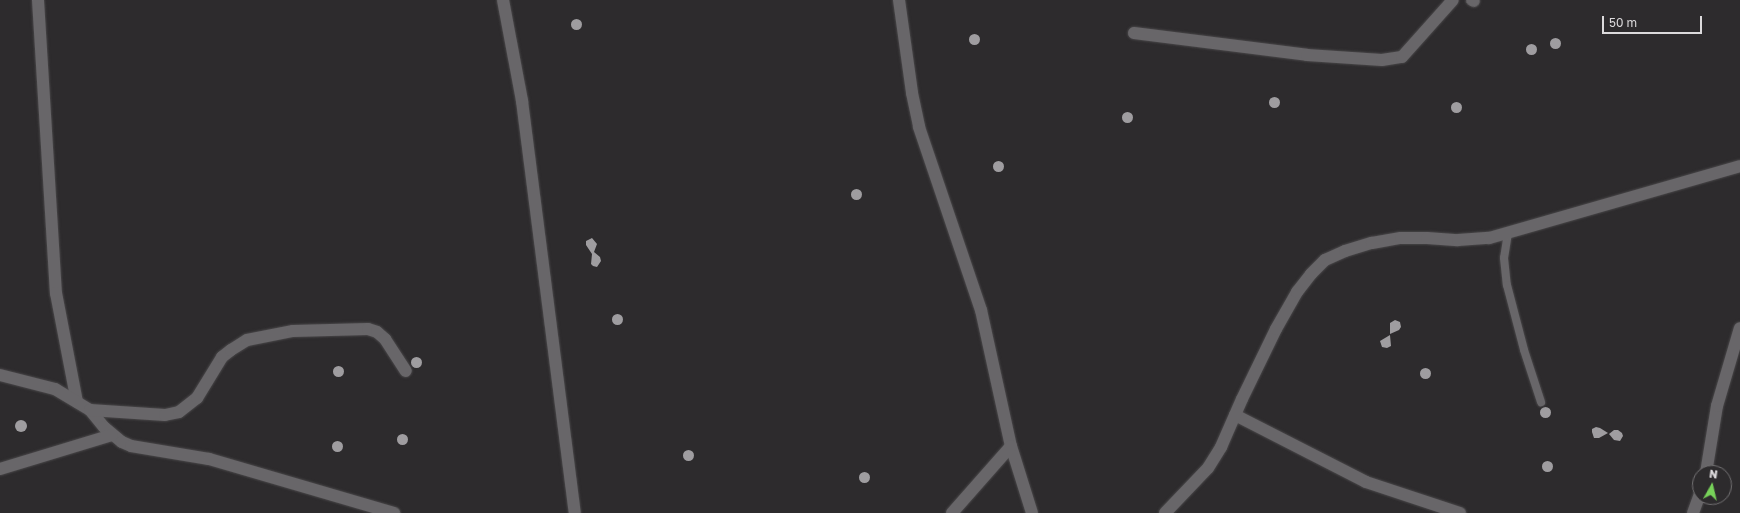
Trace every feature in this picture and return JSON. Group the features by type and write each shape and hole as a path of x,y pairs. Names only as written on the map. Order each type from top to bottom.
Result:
{"street":[{"path":"38,0 56,293 78,402"},
{"path":"503,0 523,108 575,513"},
{"path":"899,0 912,93 919,127 981,310 1010,446 1032,513"},
{"path":"1134,33 1307,55 1382,60 1402,57 1453,0"},
{"path":"1165,513 1208,468 1221,447 1276,329 1297,292 1311,274 1325,260 1345,251 1372,243 1394,239 1427,238 1458,240 1489,238 1685,180 1740,166"},
{"path":"1707,465 1717,406 1740,328"},
{"path":"90,410 165,415 179,412 197,398 222,357 231,350 247,340 293,331 368,329 377,332 385,339 406,371"},
{"path":"0,375 56,389 90,410 112,434 122,442 132,446 209,459 394,513"},
{"path":"1235,415 1366,482 1460,513"},
{"path":"0,469 112,434"},
{"path":"952,513 1010,446"}],"lane":[{"path":"1508,233 1504,258 1507,285 1524,350 1541,402"}],"building":[{"path":"576,18 580,20 582,24 580,28 576,30 572,28 570,24 572,20"},
{"path":"974,33 978,35 980,39 978,43 974,45 970,43 968,39 970,35"},
{"path":"1555,37 1559,39 1561,43 1559,47 1555,49 1551,47 1549,43 1551,39"},
{"path":"1531,43 1535,45 1537,49 1535,53 1531,55 1527,53 1525,49 1527,45"},
{"path":"1274,96 1278,98 1280,102 1278,106 1274,108 1270,106 1268,102 1270,98"},
{"path":"1456,101 1460,103 1462,107 1460,111 1456,113 1452,111 1450,107 1452,103"},
{"path":"1127,111 1131,113 1133,117 1131,121 1127,123 1123,121 1121,117 1123,113"},
{"path":"998,160 1002,162 1004,166 1002,170 998,172 994,170 992,166 994,162"},
{"path":"856,188 860,190 862,194 860,198 856,200 852,198 850,194 852,190"},
{"path":"592,238 597,244 594,252 600,257 601,261 597,267 591,264 592,254 586,245 586,241"},
{"path":"617,313 621,315 623,319 621,323 617,325 613,323 611,319 613,315"},
{"path":"1395,320 1400,322 1401,327 1399,330 1390,334 1390,323"},
{"path":"1390,335 1391,346 1387,348 1382,347 1380,341"},
{"path":"416,356 420,358 422,362 420,366 416,368 412,366 410,362 412,358"},
{"path":"338,365 342,367 344,371 342,375 338,377 334,375 332,371 334,367"},
{"path":"1425,367 1429,369 1431,373 1429,377 1425,379 1421,377 1419,373 1421,369"},
{"path":"1545,406 1549,408 1551,412 1549,416 1545,418 1541,416 1539,412 1541,408"},
{"path":"21,420 25,422 27,426 25,430 21,432 17,430 15,426 17,422"},
{"path":"1596,427 1608,433 1599,438 1594,438 1592,429"},
{"path":"1614,430 1618,430 1622,433 1623,436 1620,441 1614,440 1609,434"},
{"path":"402,433 406,435 408,439 406,443 402,445 398,443 396,439 398,435"},
{"path":"337,440 341,442 343,446 341,450 337,452 333,450 331,446 333,442"},
{"path":"688,449 692,451 694,455 692,459 688,461 684,459 682,455 684,451"},
{"path":"1547,460 1551,462 1553,466 1551,470 1547,472 1543,470 1541,466 1543,462"},
{"path":"864,471 868,473 870,477 868,481 864,483 860,481 858,477 860,473"}]}
